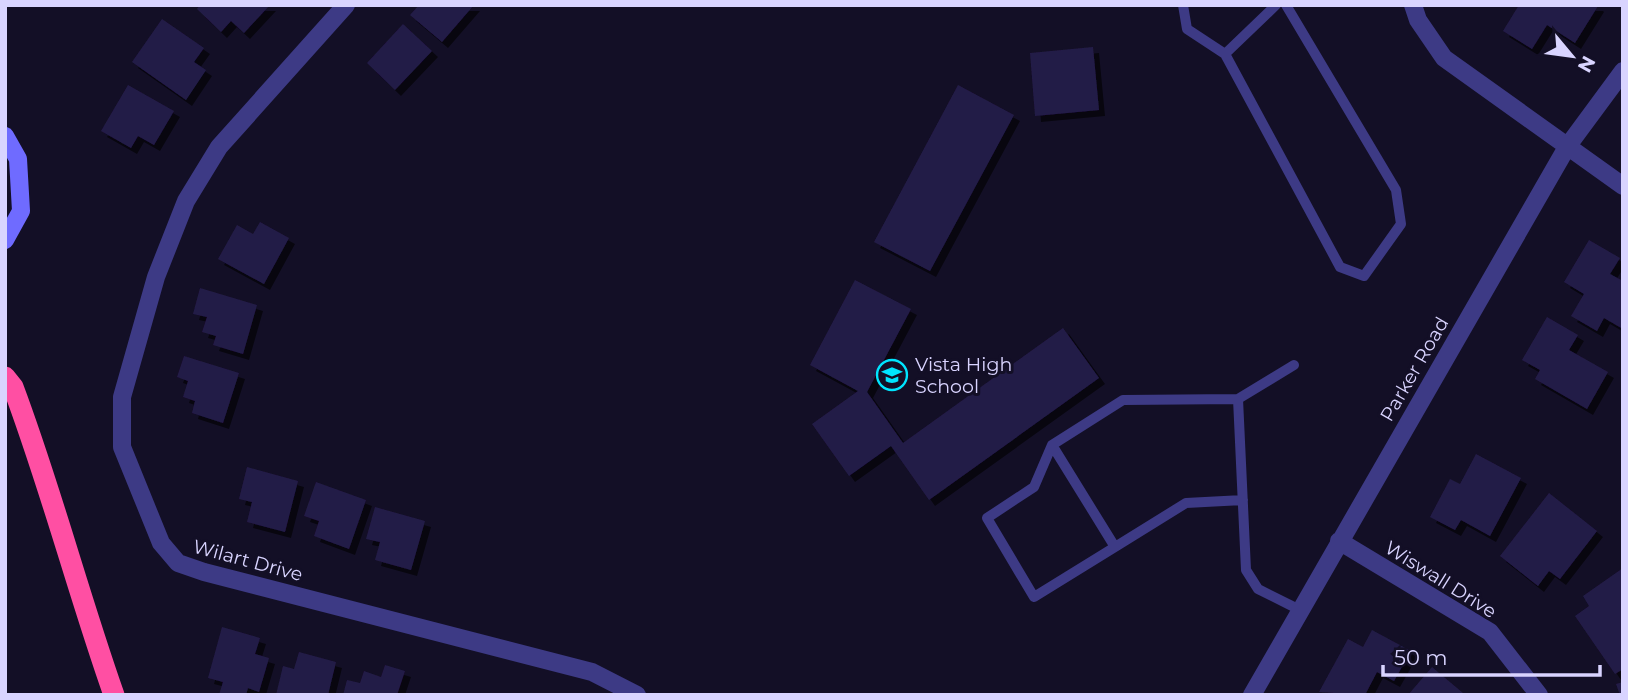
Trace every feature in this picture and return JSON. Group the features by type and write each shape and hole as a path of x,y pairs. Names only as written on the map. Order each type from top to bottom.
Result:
{"highway":[{"path":"5,377 13,387 41,462 65,549 114,695"}],"main road":[{"path":"5,136 18,159 21,211 5,240"}],"street":[{"name":"Wilart Drive","path":"346,5 219,147 186,201 156,277 122,397 122,447 160,543 178,563 204,572 592,672 637,695"},
{"path":"1413,5 1418,20 1444,58 1623,186"},
{"name":"Parker Road","path":"1252,695 1567,147 1623,71"},
{"name":"Wiswall Drive","path":"1339,541 1490,632 1539,695"}],"lane":[{"path":"1183,5 1187,29 1225,54 1340,267 1364,276 1401,224 1396,190 1286,5"},
{"path":"1225,54 1276,5"},
{"path":"1243,500 1186,503 1034,597 987,518 1034,487 1052,445 1123,400 1238,399 1294,365"},
{"path":"1238,399 1246,570 1258,589 1300,610"},
{"path":"1052,445 1115,547"}],"building":[{"path":"200,5 270,5 244,33 231,21 221,32 197,9"},
{"path":"419,5 474,5 442,42 410,15"},
{"path":"1519,5 1598,6 1575,43 1547,25 1532,49 1503,31"},
{"path":"162,19 204,48 194,62 206,70 186,100 132,62"},
{"path":"403,24 432,51 395,90 367,63"},
{"path":"1093,47 1099,110 1035,116 1030,53"},
{"path":"128,85 174,111 154,145 138,136 131,148 101,131"},
{"path":"958,85 1014,115 930,271 874,242"},
{"path":"260,222 289,238 264,284 218,259 237,225 253,234"},
{"path":"1589,240 1620,258 1610,274 1623,281 1623,329 1604,318 1597,331 1571,316 1584,294 1564,282"},
{"path":"855,280 911,309 867,392 903,443 1063,328 1099,378 929,500 891,446 849,476 812,424 858,391 810,365"},
{"path":"200,288 257,305 243,354 213,345 216,336 202,332 207,317 193,314"},
{"path":"1547,317 1578,335 1569,350 1608,372 1587,409 1535,379 1540,370 1522,360"},
{"path":"184,356 239,373 223,423 192,413 195,401 183,397 188,381 177,377"},
{"path":"1476,454 1521,478 1490,536 1461,520 1455,530 1430,517 1450,479 1460,484"},
{"path":"247,467 298,481 285,532 247,522 252,502 239,499"},
{"path":"316,482 366,500 349,549 314,536 319,521 304,516"},
{"path":"1549,493 1597,531 1560,579 1549,571 1538,586 1500,556"},
{"path":"375,507 425,521 411,570 375,560 380,542 366,539"},
{"path":"1623,568 1623,669 1615,674 1575,616 1589,606 1583,596"},
{"path":"222,627 260,638 255,654 269,658 259,692 248,688 246,695 219,695 223,682 208,678"},
{"path":"1372,630 1411,651 1394,681 1377,672 1365,695 1319,692 1348,639 1363,647"},
{"path":"299,652 336,662 328,695 276,695 283,666 294,669"},
{"path":"385,665 405,671 397,695 343,695 347,680 360,683 364,671 381,677"},
{"path":"1432,667 1463,693 1462,695 1408,695"},
{"path":"1623,682 1623,695 1620,695 1616,684"}],"place":[{"name":"Vista High School","path":"892,375"}]}
